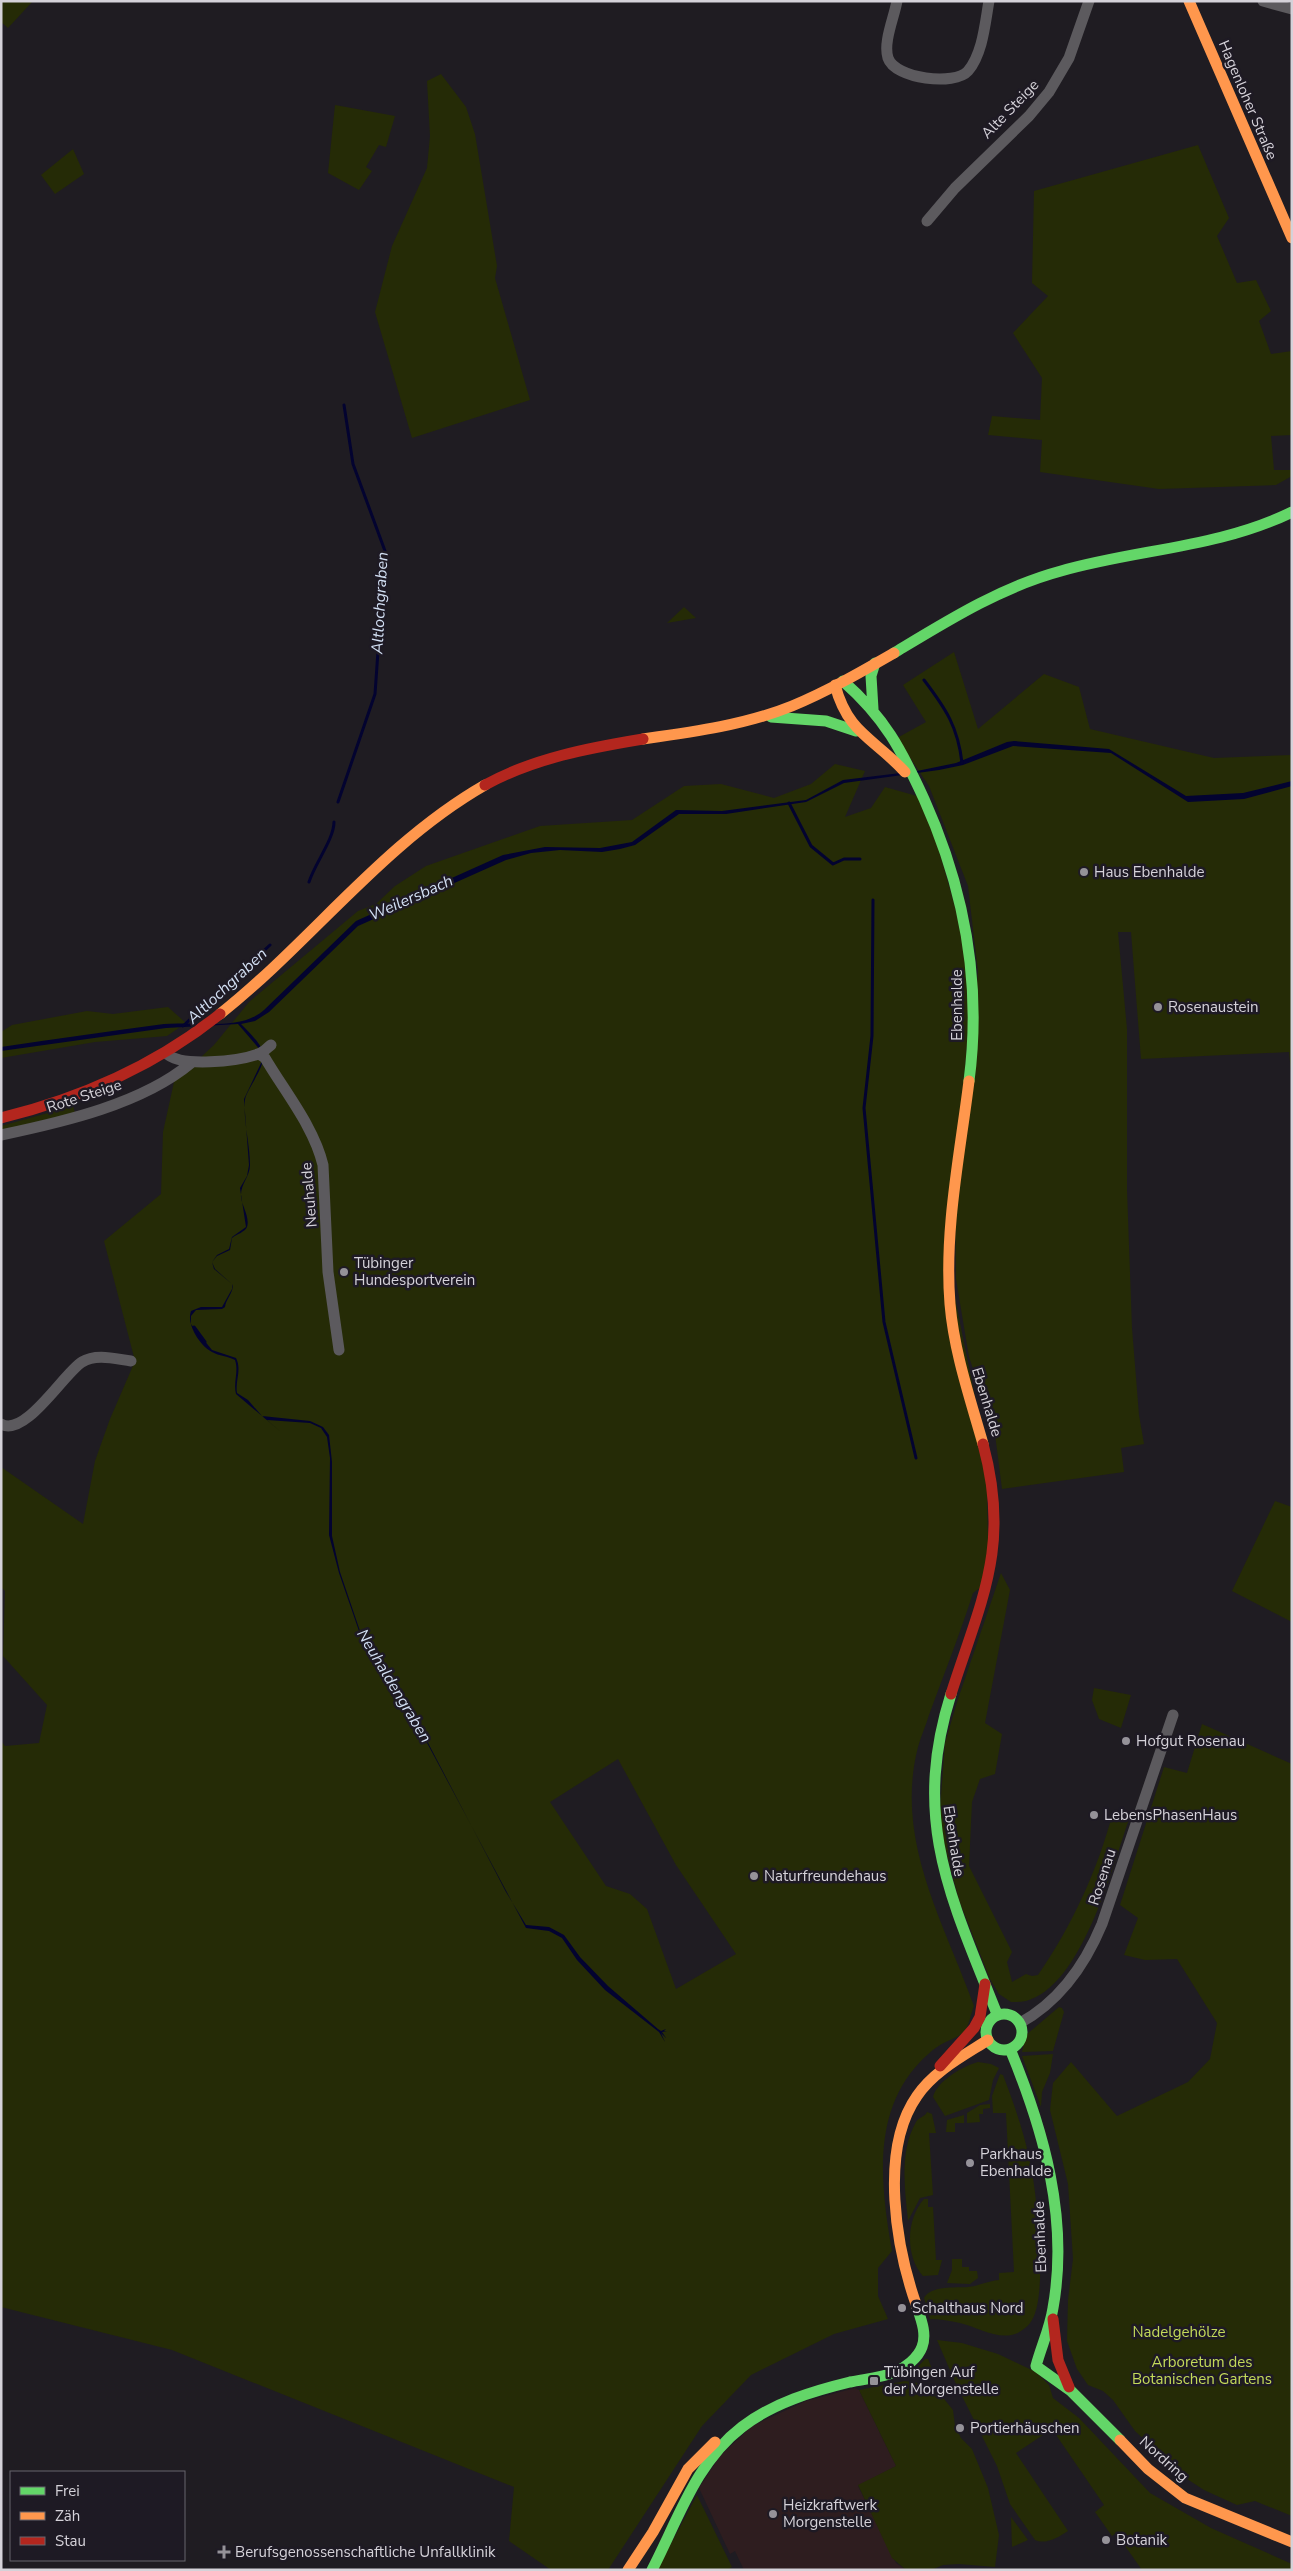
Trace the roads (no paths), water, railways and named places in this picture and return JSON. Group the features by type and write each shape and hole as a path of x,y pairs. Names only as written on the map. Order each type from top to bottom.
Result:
{"street":[{"path":"897,1 888,48 888,58 893,66 907,74 946,79 957,78 967,72 973,63 985,25 989,1"},
{"name":"Alte Steige","path":"927,221 961,182 1029,116 1049,92 1069,58 1089,1"},
{"name":"Hagenloher Straße","path":"1189,1 1292,238"},
{"path":"1263,1 1292,9"},
{"path":"1,1118 46,1107 87,1092 170,1050 238,999 396,848 437,814 489,782 536,762 585,748 709,729 758,717 793,705 839,683 971,608 1036,578 1106,560 1241,533 1265,525 1292,512"},
{"path":"873,709 871,676 875,663"},
{"name":"Ebenhalde","path":"839,683 873,709 905,756 939,829 959,887 968,926 973,970 972,1047 951,1213 949,1290 956,1349 992,1475 995,1539 984,1599 941,1732 933,1773 932,1802 935,1838 943,1876 996,2014"},
{"name":"Ebenhalde","path":"839,683 841,708 858,732 884,749 919,789"},
{"path":"758,717 806,718 834,723 858,732"},
{"path":"170,1050 175,1060 191,1063 259,1054 271,1046"},
{"name":"Neuhalde","path":"259,1054 265,1058 308,1128 321,1155 328,1272 339,1350"},
{"name":"Rote Steige","path":"1,1135 101,1108 145,1091 173,1077 191,1063"},
{"path":"1,1424 7,1427 15,1426 50,1397 82,1362 95,1357 132,1360"},
{"name":"Rosenau","path":"1020,2023 1068,1986 1090,1951 1102,1924 1173,1715"},
{"path":"652,2570 707,2464 731,2435 754,2418 804,2395 893,2373 904,2368 917,2356 924,2335 910,2288 895,2188 895,2163 898,2140 905,2116 915,2098 932,2079 944,2059 967,2038 974,2028 980,2017 985,1984"},
{"path":"996,2014 1008,2014 1020,2023 1021,2039 1010,2049 996,2048 988,2040 986,2029 988,2023 996,2014"},
{"path":"932,2079 988,2040"},
{"name":"Ebenhalde","path":"1010,2049 1036,2118 1052,2182 1057,2249 1053,2310 1058,2360 1071,2391"},
{"name":"Ebenhalde","path":"1036,2366 1053,2310"},
{"name":"Nordring","path":"1036,2366 1071,2391 1148,2468 1185,2498 1292,2542"},
{"path":"628,2570 653,2532 688,2469 714,2442 731,2435"}],"water":[{"name":"Weilersbach","path":"1014,741 1109,749 1186,796 1243,793 1292,781 1292,786 1244,799 1188,802 1111,753 1013,746 963,765 844,783 806,802 726,814 679,814 635,845 620,849 602,852 560,850 531,853 506,860 358,926 269,1012 255,1021 241,1024 259,1044 264,1056 260,1070 246,1096 245,1108 244,1099 262,1061 262,1052 238,1024 166,1028 1,1051 1,1047 164,1024 230,1023 254,1017 264,1010 356,921 503,855 545,847 600,848 632,842 676,810 722,811 806,800 843,780 917,771 956,763 1007,742"},
{"path":"246,1128 249,1149 250,1165 247,1175 249,1165"},
{"path":"246,1177 241,1195 240,1188"},
{"path":"242,1202 248,1223 246,1229 232,1238 230,1250 217,1256 212,1262 217,1255 229,1249 232,1237 246,1227"},
{"path":"232,1289 225,1307 222,1309 196,1310 191,1316 191,1324 190,1316 191,1311 201,1307 222,1307"},
{"path":"191,1324 212,1350 236,1358 238,1362 237,1393 248,1400 262,1416 236,1394 235,1360 207,1349 195,1334"},
{"path":"262,1416 310,1421 323,1427 329,1435 332,1462 332,1536 340,1572 360,1631 403,1695 472,1827 402,1696 359,1631 339,1573 329,1535 330,1458 327,1437 321,1428 310,1423 267,1420 281,1432"},
{"path":"512,1903 526,1925 549,1927 564,1935 580,1957 608,1986 658,2029 661,2031 666,2029 664,2031 667,2031 662,2032 666,2038 661,2033 665,2042 659,2032 605,1990 577,1960 562,1938 549,1931 526,1928"}],"waterway":[{"name":"Altlochgraben","path":"338,802 375,694 385,551 353,464 344,405"},
{"path":"924,680 950,719 962,763"},
{"path":"789,803 811,846 833,864 844,859 860,859"},
{"name":"Altlochgraben","path":"309,882 331,836 334,822"},
{"path":"873,900 872,1036 864,1108 884,1322 916,1458"},
{"name":"Altlochgraben","path":"183,1026 270,945"},
{"name":"Neuhaldengraben","path":"194,1327 205,1342"}],"place":[{"name":"Haus Ebenhalde","path":"1084,872"},
{"name":"Rosenaustein","path":"1158,1007"},
{"name":"Tübinger Hundesportverein","path":"344,1272"},
{"name":"Hofgut Rosenau","path":"1126,1741"},
{"name":"LebensPhasenHaus","path":"1094,1815"},
{"name":"Naturfreundehaus","path":"754,1876"},
{"name":"Parkhaus Ebenhalde","path":"970,2163"},
{"name":"Schalthaus Nord","path":"902,2308"},
{"name":"Tübingen Auf der Morgenstelle","path":"874,2381"},
{"name":"Portierhäuschen","path":"960,2428"},
{"name":"Heizkraftwerk Morgenstelle","path":"773,2514"},
{"name":"Botanik","path":"1106,2540"},
{"name":"Berufsgenossenschaftliche Unfallklinik","path":"224,2552"}],"park label":[{"name":"Nadelgehölze","path":"1179,2332"},
{"name":"Arboretum des Botanischen Gartens","path":"1202,2370"}]}
